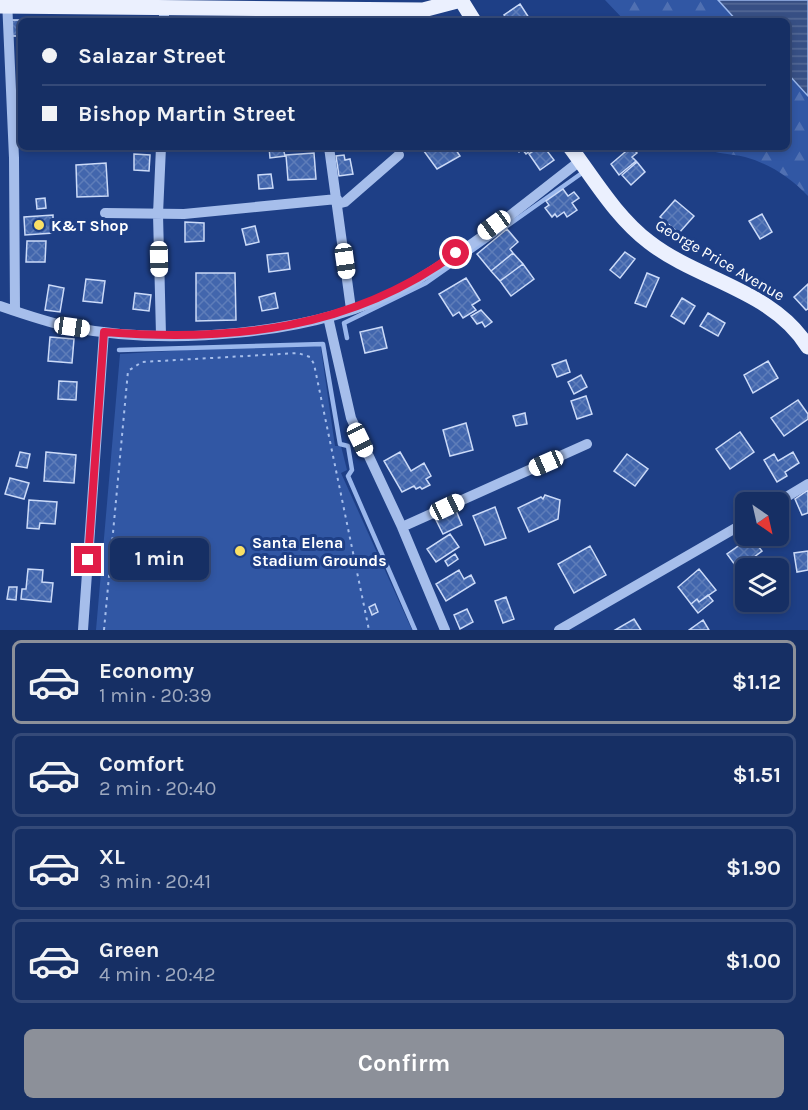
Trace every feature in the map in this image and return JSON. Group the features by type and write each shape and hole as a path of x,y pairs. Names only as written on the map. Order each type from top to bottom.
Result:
{"main road":[{"path":"5,4 164,15 308,15 423,10 461,0 472,18"},
{"name":"George Price Avenue","path":"572,150 619,213 650,243 764,304 794,328 808,347"}],"street":[{"path":"5,4 14,158 15,311"},
{"path":"161,150 158,214 161,335"},
{"path":"329,150 351,309"},
{"path":"105,213 209,212 345,202 399,155"},
{"path":"0,306 42,321 104,332 161,335 247,331 328,317 401,289 429,272 580,161"},
{"path":"328,317 351,418 402,527 445,630"},
{"path":"83,630 104,332"},
{"path":"402,527 587,444"},
{"path":"789,495 808,484"},
{"path":"559,630 735,528"}],"path":[{"path":"104,630 128,370 142,362 298,353 310,357 314,364 369,630"}],"green space":[{"path":"605,0 718,0 734,18 622,18"},
{"path":"790,76 808,96 808,196 787,177 763,163 712,150 790,150"},
{"name":"Santa Elena Stadium Grounds","path":"320,342 335,446 341,446 347,470 341,473 412,630 96,630 120,354"}],"shaded area":[{"path":"718,0 808,0 808,96 790,76 790,18 734,18"}],"building":[{"path":"520,4 529,18 506,18 504,15"},
{"path":"11,20 18,20 18,36 11,36"},
{"path":"269,150 284,150 285,156 270,158"},
{"path":"423,150 456,150 460,156 437,169"},
{"path":"535,150 546,150 554,160 540,170 529,154"},
{"path":"627,150 634,150 637,153 632,157 636,161 619,175 611,164"},
{"path":"314,153 316,179 288,180 286,155"},
{"path":"134,154 150,155 149,171 134,170"},
{"path":"344,155 345,160 350,159 353,174 339,176 336,156"},
{"path":"637,162 645,172 631,185 622,175"},
{"path":"106,163 108,196 77,197 76,165"},
{"path":"271,174 273,188 259,189 258,175"},
{"path":"563,189 568,196 574,192 579,198 572,203 577,210 567,217 564,212 557,217 555,214 552,217 545,208 549,205 546,201"},
{"path":"45,198 46,208 37,209 36,199"},
{"path":"675,200 694,216 679,233 660,217"},
{"path":"762,214 772,232 760,239 749,221"},
{"name":"K&T Shop","path":"53,215 53,233 25,235 24,217"},
{"path":"185,222 204,223 204,241 185,242"},
{"path":"255,226 259,242 246,245 242,229"},
{"path":"507,229 518,242 510,249 513,253 491,271 477,254"},
{"path":"27,241 46,241 45,262 26,262"},
{"path":"625,252 635,259 620,278 610,270"},
{"path":"288,253 290,269 269,272 267,255"},
{"path":"513,253 523,264 500,281 491,271"},
{"path":"523,264 534,279 511,296 500,281"},
{"path":"196,273 235,273 236,320 196,321"},
{"path":"647,273 659,278 646,307 635,303"},
{"path":"466,278 480,300 472,305 476,310 463,318 459,312 453,316 439,294"},
{"path":"86,279 105,281 102,303 83,301"},
{"path":"808,284 808,309 806,310 794,297"},
{"path":"49,285 64,288 60,312 45,310"},
{"path":"135,293 151,295 149,311 133,309"},
{"path":"275,293 278,308 262,311 259,297"},
{"path":"682,298 695,306 684,324 671,316"},
{"path":"481,310 492,322 485,327 482,322 477,324 471,316"},
{"path":"708,313 725,323 718,336 700,326"},
{"path":"382,327 387,348 365,353 360,332"},
{"path":"50,337 74,339 72,363 48,361"},
{"path":"566,360 570,372 557,377 552,365"},
{"path":"768,361 778,378 753,393 744,375"},
{"path":"581,375 587,387 574,394 568,382"},
{"path":"59,381 77,382 76,400 58,399"},
{"path":"586,396 592,414 577,419 571,401"},
{"path":"798,400 808,414 808,419 784,436 771,418"},
{"path":"525,413 527,424 516,426 513,416"},
{"path":"466,423 473,450 450,456 443,430"},
{"path":"740,432 754,452 730,469 716,449"},
{"path":"20,452 30,454 27,468 16,466"},
{"path":"46,452 76,455 74,483 44,481"},
{"path":"400,452 411,471 424,463 431,476 426,479 430,485 422,489 420,487 416,489 414,486 402,492 384,461"},
{"path":"793,452 799,463 785,472 787,476 777,482 764,460 774,454 778,461"},
{"path":"627,454 648,469 635,486 614,471"},
{"path":"10,478 29,483 24,499 5,494"},
{"path":"808,490 808,513 802,515 795,499"},
{"path":"545,495 560,500 558,519 529,532 518,508 541,497 543,499"},
{"path":"29,500 57,502 55,524 40,523 39,529 27,528"},
{"path":"495,507 506,538 485,545 473,516"},
{"path":"455,508 462,525 443,534 435,518"},
{"path":"450,534 459,547 436,562 427,549"},
{"path":"590,546 606,575 574,593 558,564"},
{"path":"738,546 758,546 762,551 753,558 735,558 735,565 727,554"},
{"path":"808,551 808,570 797,572 794,553"},
{"path":"455,554 458,559 448,566 445,561"},
{"path":"28,569 43,570 42,582 53,583 51,602 21,599 22,589 26,589"},
{"path":"699,569 716,590 699,602 697,599 691,604 678,587"},
{"path":"459,570 464,579 471,575 475,583 446,601 436,584"},
{"path":"9,587 17,587 16,600 7,599"},
{"path":"708,595 713,601 698,613 691,604 697,599 699,602"},
{"path":"506,597 514,619 503,623 495,601"},
{"path":"375,604 378,612 372,615 369,607"},
{"path":"467,609 473,622 460,629 454,615"},
{"path":"634,619 641,630 615,630"},
{"path":"703,620 709,630 689,630"}],"waterway":[{"path":"350,17 374,18"},
{"path":"347,338 344,323 426,283 582,173"},
{"path":"119,350 323,344 340,444 348,446 352,470 348,476 415,630"}],"place":[{"name":"K&T Shop","path":"39,225"},
{"name":"Santa Elena Stadium Grounds","path":"240,551"}],"route":[{"path":"88,560 104,332 161,335 204,334 289,326 328,317 376,300 401,289 456,253"}]}
